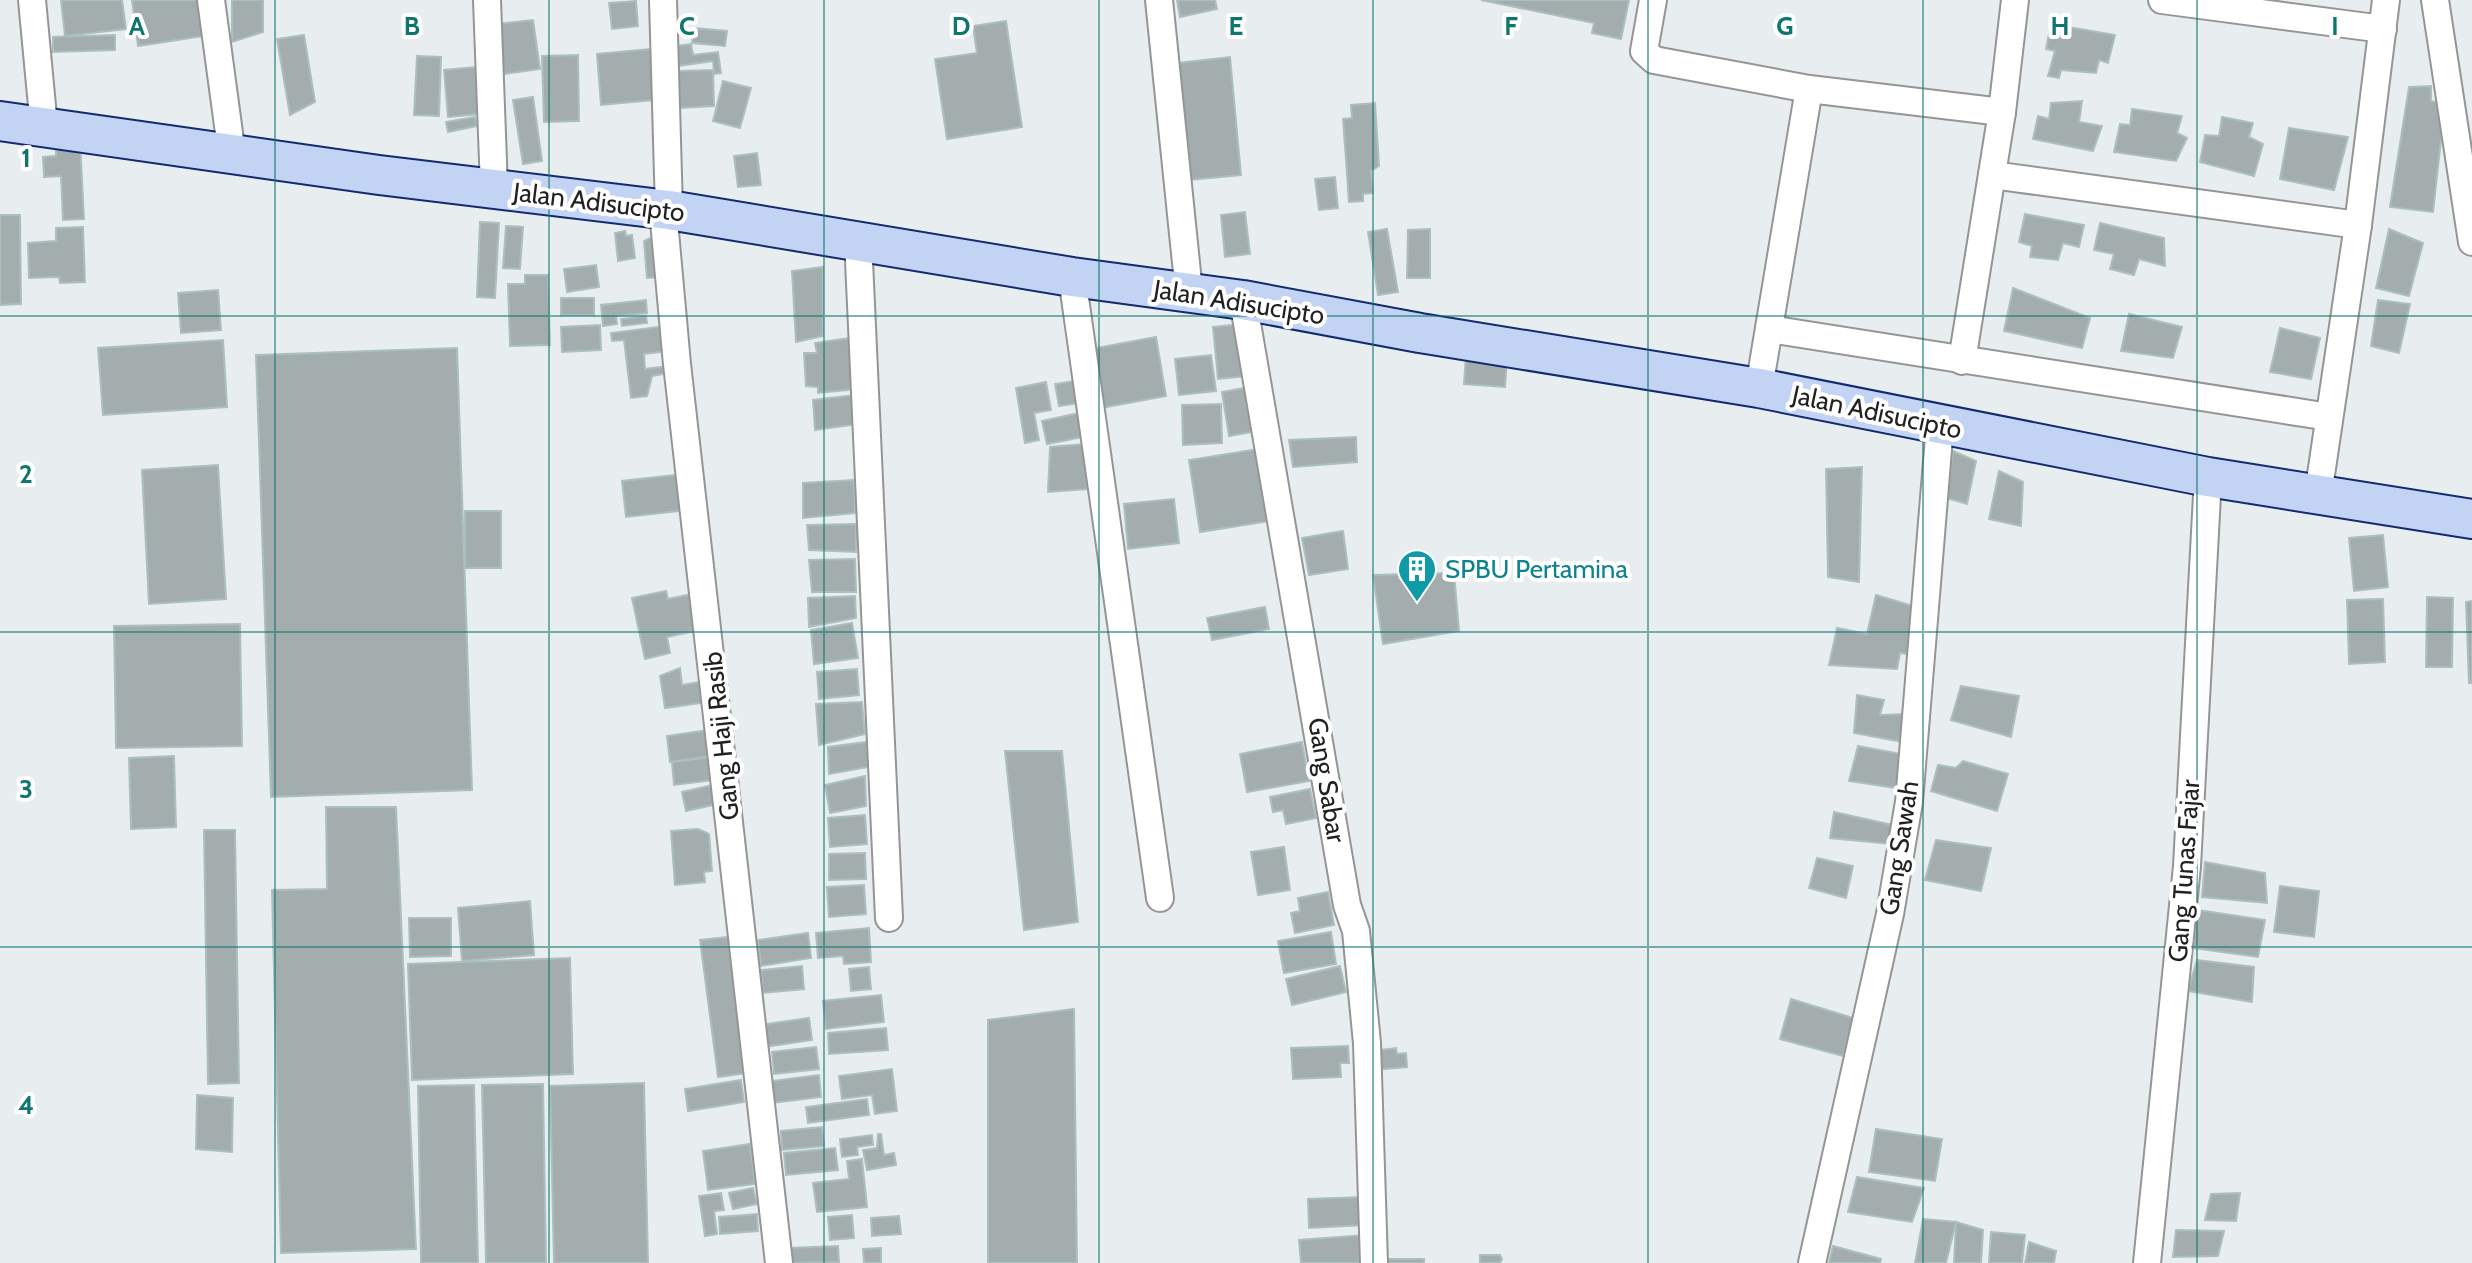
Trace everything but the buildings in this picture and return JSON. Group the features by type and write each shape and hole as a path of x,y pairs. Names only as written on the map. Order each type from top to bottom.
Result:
{"main road":[{"name":"Jalan Adisucipto","path":"0,121 232,155 666,210 858,239 1072,277 1243,300 1420,333 1759,388 2208,477 2472,519"}],"street":[{"path":"32,0 44,127"},
{"path":"211,0 232,155"},
{"path":"487,0 494,188"},
{"name":"Gang Haji Rasib","path":"663,0 666,210 779,1263"},
{"path":"1159,0 1189,292"},
{"path":"1653,0 1644,51 1649,57 1809,89 2002,112"},
{"path":"1962,361 2002,112 2015,0"},
{"path":"2162,0 2383,29"},
{"path":"2318,495 2358,225 2386,0"},
{"path":"2435,0 2472,242"},
{"path":"1759,388 1809,89"},
{"path":"1992,175 2358,225"},
{"path":"858,239 889,918"},
{"path":"1072,277 1160,898"},
{"name":"Gang Sabar","path":"1243,300 1347,905 1356,931 1367,1043 1374,1263"},
{"path":"1769,329 2329,417"},
{"name":"Gang Sawah","path":"1812,1263 1890,914 1909,802 1940,425"},
{"name":"Gang Tunas Fajar","path":"2147,1263 2187,866 2208,477"}],"place":[{"name":"SPBU Pertamina","path":"1417,603"}]}
